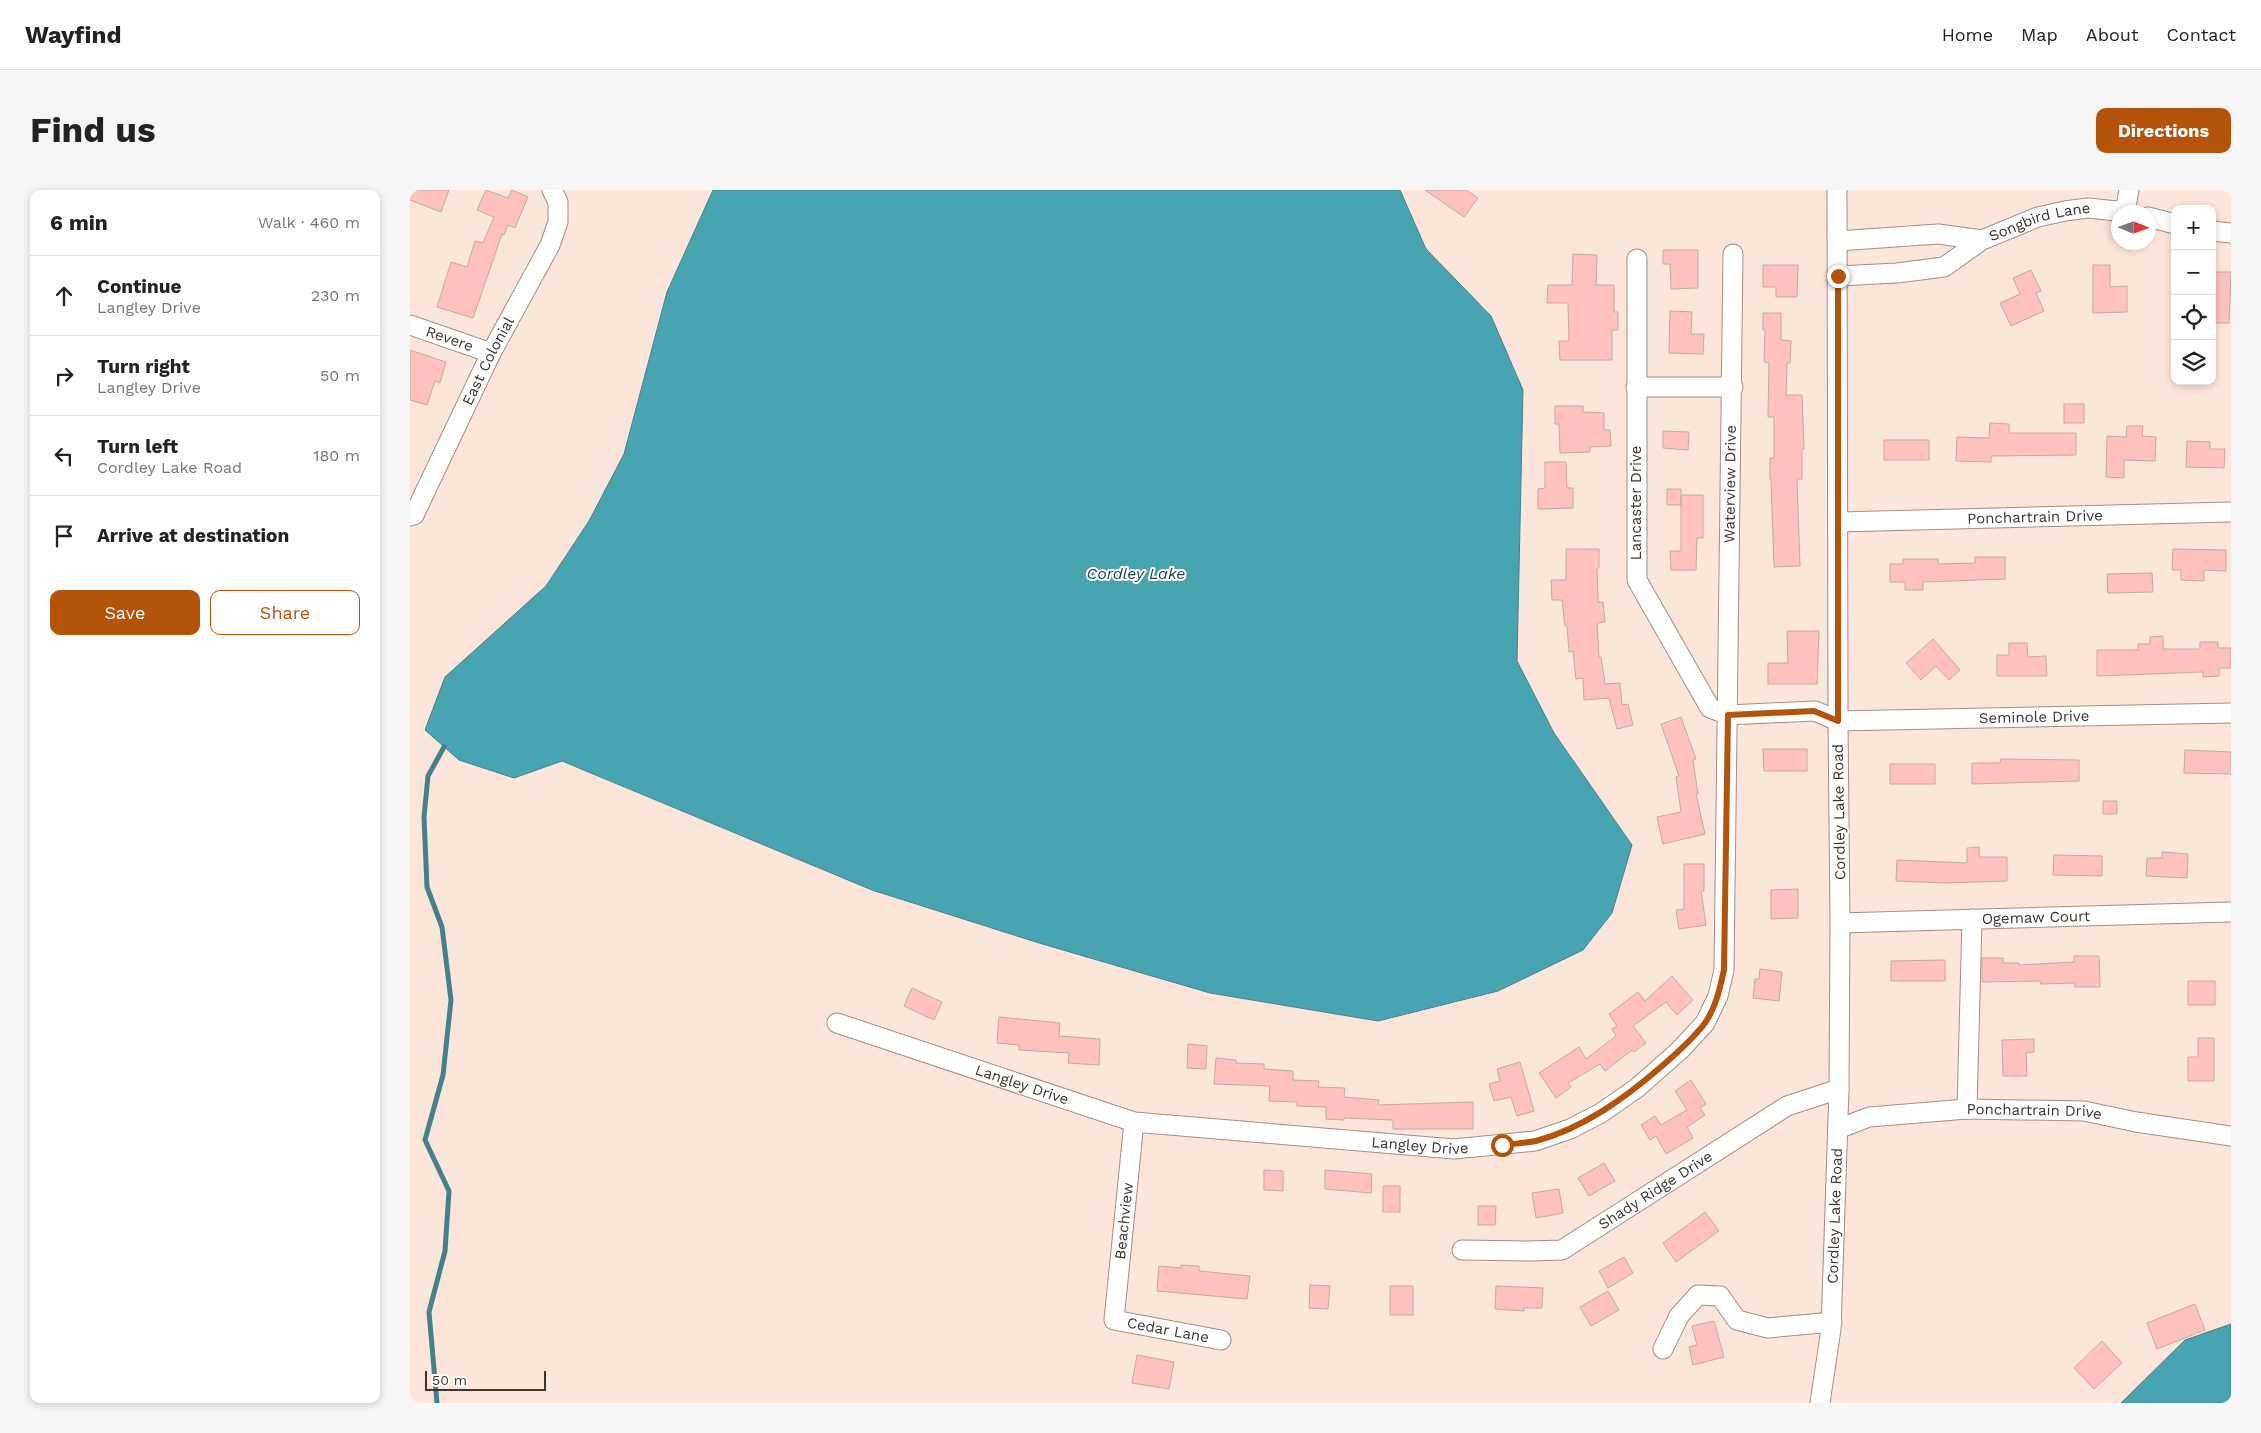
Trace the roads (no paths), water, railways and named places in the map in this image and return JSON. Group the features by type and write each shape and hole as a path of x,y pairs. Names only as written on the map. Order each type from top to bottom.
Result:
{"street":[{"name":"Cordley Lake Road","path":"1820,1403 1832,1322 1839,1089 1838,190"},
{"path":"2127,205 2129,190"},
{"name":"East Colonial","path":"410,516 414,515 491,353 550,245 558,222 555,196"},
{"name":"Songbird Lane","path":"1838,276 1897,274 1944,268 1982,240 2038,217 2088,208 2111,210"},
{"path":"2156,219 2171,223"},
{"path":"2216,231 2231,233"},
{"name":"Songbird Lane","path":"1838,241 1938,234 1982,240"},
{"name":"Waterview Drive","path":"1728,715 1733,254"},
{"name":"Lancaster Drive","path":"1637,259 1637,580 1710,708 1728,715"},
{"name":"Revere","path":"410,324 491,353"},
{"path":"1636,387 1732,387"},
{"name":"Ponchartrain Drive","path":"1839,522 2231,512"},
{"path":"1728,715 1814,711 1838,721"},
{"name":"Seminole Drive","path":"1838,721 2231,713"},
{"name":"Langley Drive","path":"838,1023 1134,1122 1454,1149 1535,1141 1570,1129 1601,1113 1637,1088 1680,1050 1705,1023 1718,996 1724,970 1728,715"},
{"name":"Ogemaw Court","path":"1840,923 2231,912"},
{"path":"1968,1109 1972,919"},
{"name":"Shady Ridge Drive","path":"1462,1250 1562,1250 1787,1106 1839,1089"},
{"name":"Ponchartrain Drive","path":"1838,1129 1869,1117 1968,1109 2084,1112 2231,1136"},
{"name":"Beachview","path":"1114,1320 1134,1122"},
{"path":"1663,1349 1679,1316 1698,1295 1720,1296 1737,1320 1768,1328 1832,1322"},
{"name":"Cedar Lane","path":"1114,1320 1221,1340"}],"water":[{"name":"Cordley Lake","path":"713,190 1400,190 1426,249 1491,316 1523,390 1517,661 1554,733 1632,845 1612,913 1583,950 1498,991 1378,1021 1210,993 1039,943 872,890 562,761 514,778 459,760 425,730 445,677 546,586 589,521 624,454 667,292"},
{"path":"2231,1324 2231,1403 2121,1403 2185,1340"}],"waterway":[{"path":"437,1403 429,1312 445,1251 449,1191 425,1140 443,1075 451,1000 442,927 427,887 424,817 428,776 444,747"}]}
